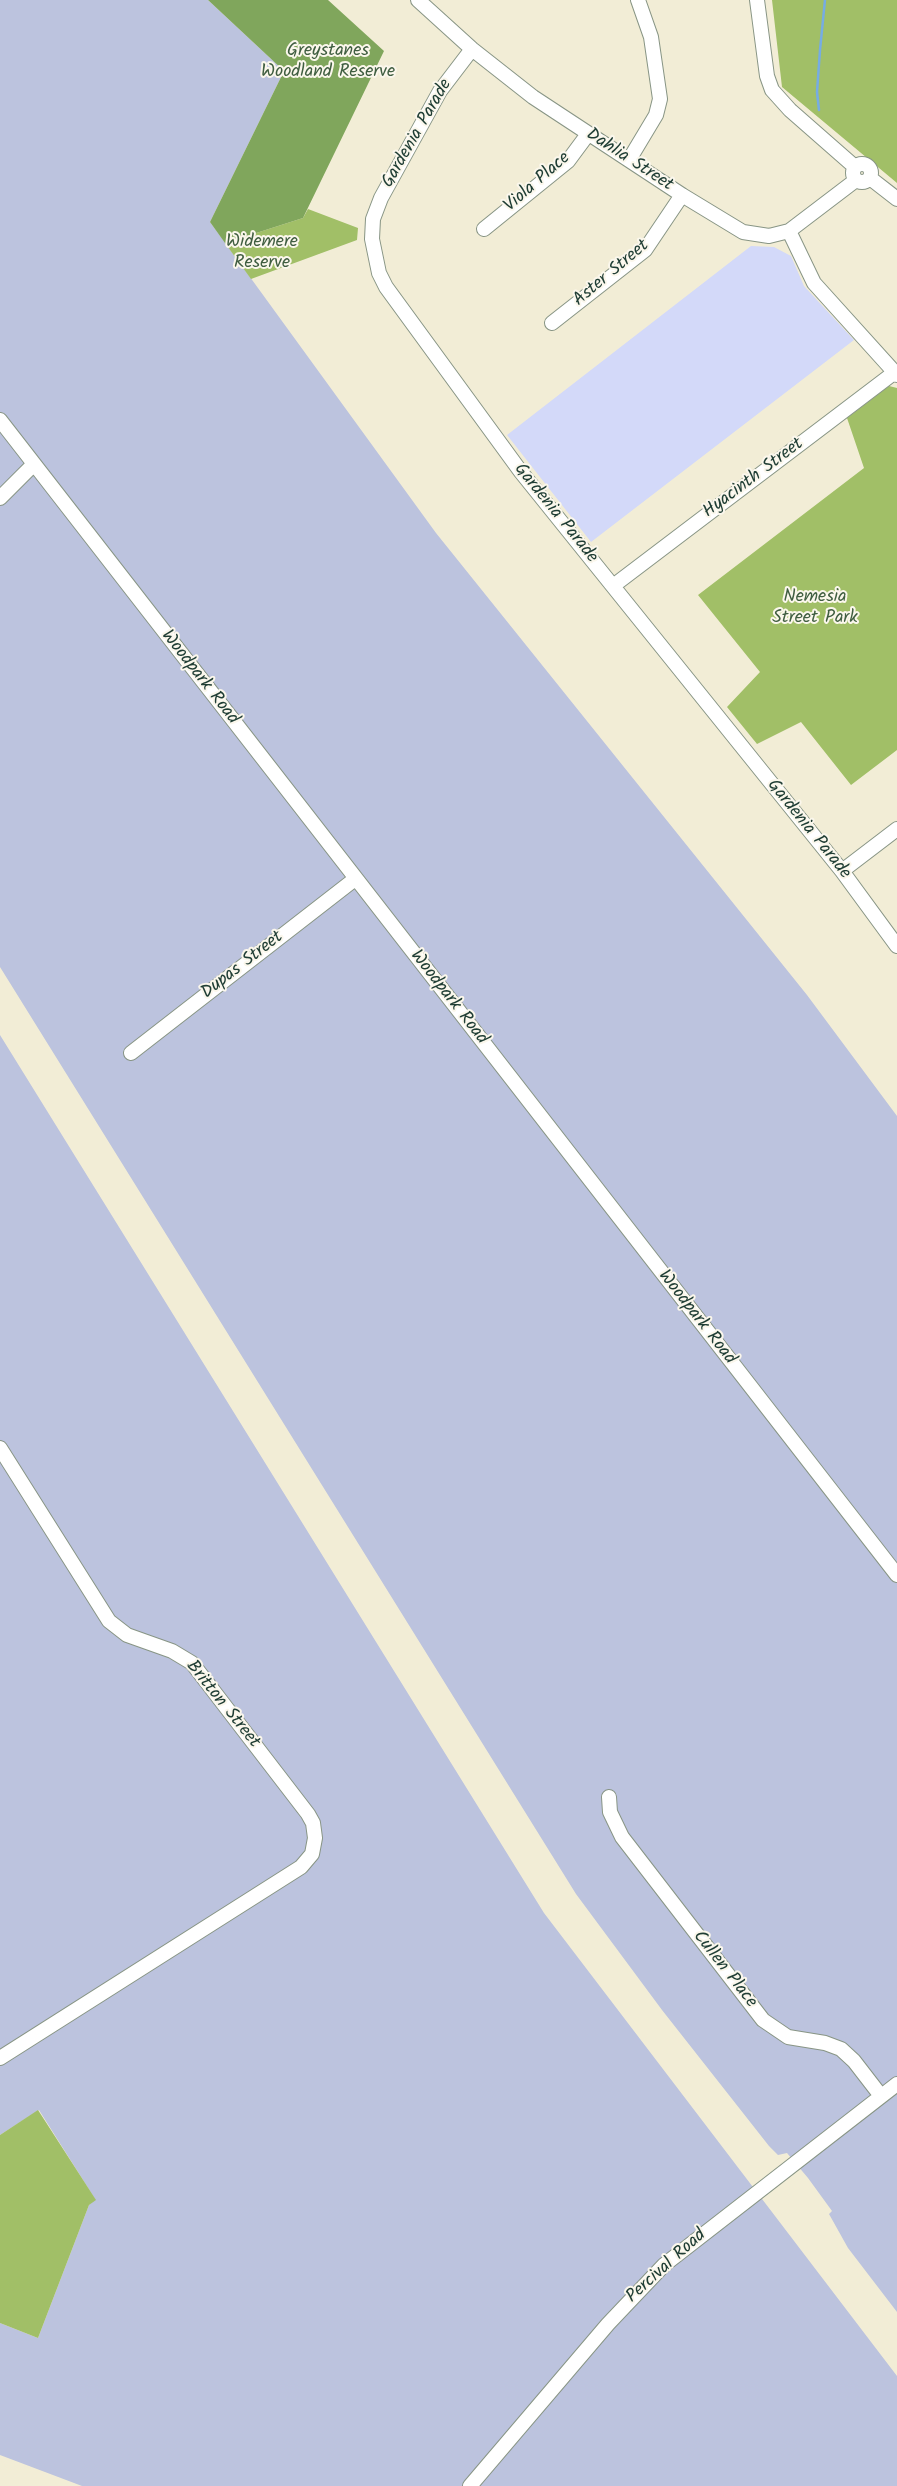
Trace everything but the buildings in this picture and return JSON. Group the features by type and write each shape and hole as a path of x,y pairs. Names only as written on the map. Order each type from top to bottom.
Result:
{"street":[{"name":"Dahlia Street","path":"418,0 472,49 533,97 682,195 748,234 769,236 788,231 839,195 860,175"},
{"path":"628,160 656,115 660,99 651,37 638,0"},
{"path":"757,0 767,76 772,90 790,110 860,175 897,199"},
{"name":"Gardenia Parade","path":"472,49 440,91 381,198 374,218 372,239 374,257 386,287 521,472 842,871 897,946"},
{"name":"Viola Place","path":"484,229 568,160 588,134"},
{"name":"Aster Street","path":"552,323 645,250 682,195"},
{"path":"788,231 814,283 896,374"},
{"name":"Hyacinth Street","path":"613,586 896,374"},
{"name":"Woodpark Road","path":"0,420 897,1575"},
{"path":"0,498 34,464"},
{"path":"842,871 897,829"},
{"name":"Dupas Street","path":"131,1053 355,879"},
{"name":"Britton Street","path":"0,1448 109,1621 132,1638 179,1654 197,1669 308,1814 315,1831 317,1844 307,1862 301,1867 0,2058"},
{"name":"Cullen Place","path":"609,1797 610,1812 622,1837 759,2016 770,2027 788,2037 825,2043 841,2049 854,2061 881,2096"},
{"name":"Percival Road","path":"470,2486 634,2294 664,2265 897,2084"}],"shaded area":[{"path":"0,0 208,0 284,71 210,222 436,533 807,995 897,1116 897,2312 848,2248 829,2214 832,2211 808,2178 787,2153 778,2155 769,2146 662,2010 576,1894 0,967"},
{"path":"751,246 774,247 791,256 804,286 854,340 591,542 507,435"},
{"path":"0,1035 544,1913 897,2376 897,2486 82,2486 0,2455 0,2323 38,2338 89,2205 95,2199 39,2110 0,2135"}],"green space":[{"name":"Greystanes Woodland Reserve","path":"208,0 328,0 384,51 303,218 225,243 210,222 284,71"},
{"path":"772,0 897,0 897,183 782,87"},
{"name":"Widemere Reserve","path":"308,209 358,228 357,240 251,279 225,243 303,218"},
{"name":"Nemesia Street Park","path":"889,386 897,388 897,750 851,785 801,722 757,744 727,707 760,672 698,595 864,468 847,418"},
{"path":"38,2110 96,2200 89,2205 38,2338 0,2323 0,2135"}],"waterway":[{"path":"819,110 817,92 825,0"}]}
